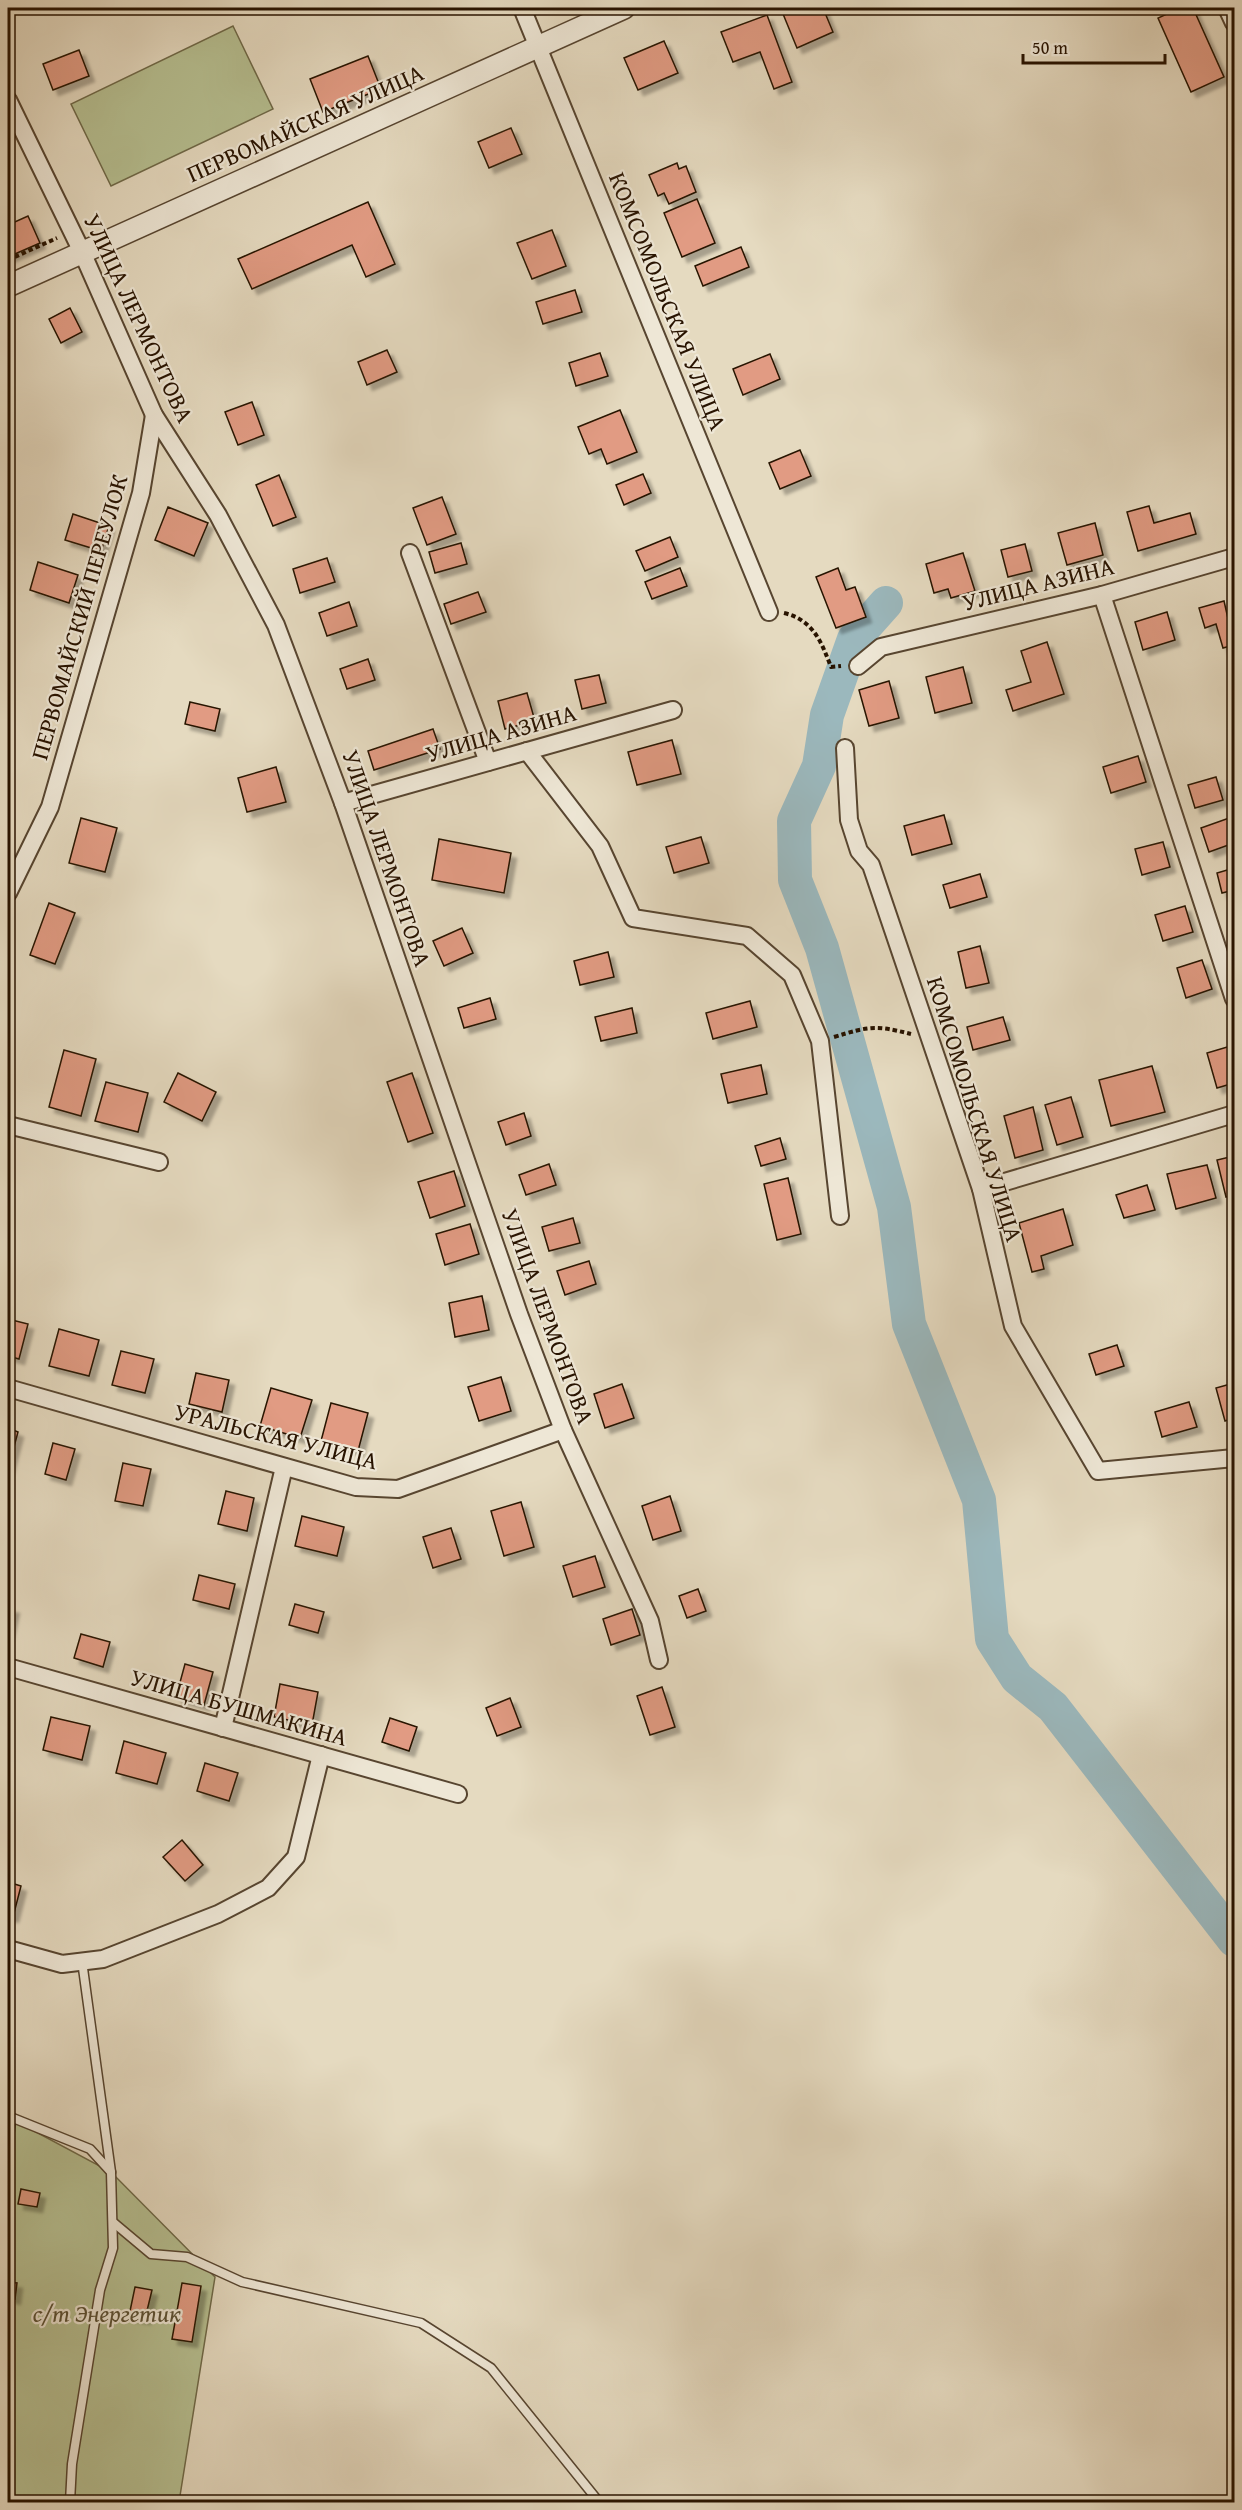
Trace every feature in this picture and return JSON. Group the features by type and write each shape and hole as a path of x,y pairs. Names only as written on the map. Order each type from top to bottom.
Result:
{"street":[{"name":"КОМСОМОЛЬСКАЯ УЛИЦА","path":"522,8 769,612"},
{"name":"ПЕРВОМАЙСКАЯ УЛИЦА","path":"8,286 624,8"},
{"path":"1227,8 1234,24"},
{"name":"УЛИЦА ЛЕРМОНТОВА","path":"8,100 82,252 154,415 218,515 276,625 343,803 519,1314 563,1430 650,1621 659,1660"},
{"name":"ПЕРВОМАЙСКИЙ ПЕРЕУЛОК","path":"8,893 50,807 141,493 154,415"},
{"path":"410,553 488,762"},
{"name":"УЛИЦА АЗИНА","path":"858,666 880,647 1102,595 1234,557"},
{"path":"1102,595 1234,999"},
{"name":"УЛИЦА АЗИНА","path":"343,803 673,710"},
{"name":"КОМСОМОЛЬСКАЯ УЛИЦА","path":"845,748 849,820 859,851 872,865 981,1189 1013,1326 1098,1471 1234,1458"},
{"path":"527,751 600,846 633,918 747,936 792,975 820,1041 840,1216"},
{"path":"981,1189 1234,1114"},
{"path":"8,1125 159,1162"},
{"name":"УРАЛЬСКАЯ УЛИЦА","path":"8,1388 356,1487 398,1490 563,1430"},
{"path":"223,1728 284,1467"},
{"name":"УЛИЦА БУШМАКИНА","path":"8,1667 458,1794"},
{"path":"8,1949 62,1964 103,1959 218,1914 268,1888 296,1857 321,1755"}],"lane":[{"path":"70,2502 75,2440 100,2290 113,2247 114,2223 111,2172 82,1961"},
{"path":"8,2147 9,2117 90,2149 111,2172"},
{"path":"114,2223 151,2254 188,2258 242,2282 421,2324 491,2368 599,2502"}],"path":[{"path":"8,260 71,231"},
{"path":"769,612 787,613 805,620 820,638 831,667"},
{"path":"837,1036 879,1026 930,1039"}],"green space":[{"path":"233,26 273,109 111,186 71,104"},
{"name":"с/т Энергетик","path":"8,2117 111,2172 215,2277 179,2502 8,2502"}],"building":[{"path":"823,8 833,32 797,48 781,9"},
{"path":"1180,8 1193,8 1224,77 1191,92 1158,18"},
{"path":"767,15 792,82 774,89 760,52 733,62 721,32"},
{"path":"664,41 678,73 638,90 624,58"},
{"path":"79,50 89,76 53,90 43,64"},
{"path":"368,56 381,89 323,112 310,79"},
{"path":"511,128 522,154 489,168 478,142"},
{"path":"677,163 679,169 686,166 696,192 669,204 664,193 658,196 649,175"},
{"path":"697,199 715,243 682,257 664,213"},
{"path":"368,202 395,264 366,277 352,245 252,289 238,259"},
{"path":"28,216 40,243 8,257 8,225"},
{"path":"552,230 566,266 532,279 517,243"},
{"path":"741,247 749,267 703,286 695,266"},
{"path":"575,290 582,312 543,324 536,302"},
{"path":"70,308 82,332 61,343 49,319"},
{"path":"387,350 397,372 367,385 358,362"},
{"path":"600,353 608,376 576,386 569,363"},
{"path":"770,354 780,379 743,395 733,369"},
{"path":"252,402 264,435 238,445 225,412"},
{"path":"620,410 637,452 607,464 601,449 589,454 578,427"},
{"path":"800,450 811,476 780,489 769,463"},
{"path":"643,474 651,493 624,505 616,485"},
{"path":"279,475 296,517 273,526 256,485"},
{"path":"442,497 456,534 427,545 413,508"},
{"path":"1149,506 1154,523 1190,513 1196,534 1138,551 1127,512"},
{"path":"168,507 208,523 194,556 155,540"},
{"path":"73,514 109,526 101,551 65,540"},
{"path":"1095,523 1103,555 1067,565 1058,533"},
{"path":"670,537 678,557 645,571 636,551"},
{"path":"461,543 467,564 435,573 429,552"},
{"path":"1025,544 1032,571 1008,577 1001,550"},
{"path":"963,553 975,591 951,598 948,589 934,593 926,564"},
{"path":"327,558 335,582 300,593 293,569"},
{"path":"38,562 78,575 69,603 30,590"},
{"path":"680,568 687,586 652,599 645,582"},
{"path":"838,568 846,590 855,587 866,617 836,628 816,577"},
{"path":"478,592 486,612 451,624 444,604"},
{"path":"1224,601 1234,645 1223,648 1216,624 1205,628 1199,608"},
{"path":"349,602 357,626 327,636 319,613"},
{"path":"1167,612 1175,640 1143,650 1135,622"},
{"path":"1047,642 1064,694 1013,711 1006,690 1031,682 1021,651"},
{"path":"368,659 375,680 347,689 340,669"},
{"path":"963,667 972,703 935,713 926,677"},
{"path":"599,675 606,703 582,709 575,680"},
{"path":"889,681 899,718 869,726 859,690"},
{"path":"527,693 535,721 505,729 498,701"},
{"path":"190,702 220,709 215,731 185,724"},
{"path":"433,729 440,749 374,770 368,751"},
{"path":"672,740 681,774 637,785 628,752"},
{"path":"1138,756 1146,782 1111,793 1103,767"},
{"path":"276,767 286,802 247,812 238,778"},
{"path":"1216,777 1223,800 1195,808 1188,785"},
{"path":"944,815 952,844 912,855 904,826"},
{"path":"1232,817 1234,843 1209,852 1201,828"},
{"path":"81,818 117,828 105,872 69,863"},
{"path":"701,837 709,863 674,873 666,847"},
{"path":"439,839 511,853 504,893 432,880"},
{"path":"1163,842 1170,867 1142,875 1135,849"},
{"path":"1234,868 1234,890 1222,893 1217,873"},
{"path":"980,874 987,897 950,908 943,885"},
{"path":"49,903 75,913 55,964 30,955"},
{"path":"1185,906 1193,932 1163,941 1155,915"},
{"path":"462,928 473,953 444,966 433,941"},
{"path":"980,946 989,983 966,988 958,952"},
{"path":"608,952 614,977 580,985 574,961"},
{"path":"1202,960 1212,989 1186,998 1177,968"},
{"path":"490,998 496,1019 464,1028 458,1008"},
{"path":"750,1001 757,1027 713,1039 706,1013"},
{"path":"632,1008 637,1033 601,1041 595,1017"},
{"path":"1003,1017 1010,1040 973,1050 967,1027"},
{"path":"1234,1045 1234,1083 1217,1088 1207,1053"},
{"path":"64,1050 96,1059 81,1116 49,1107"},
{"path":"761,1065 767,1094 728,1103 721,1074"},
{"path":"1152,1066 1165,1112 1111,1126 1099,1080"},
{"path":"178,1073 216,1092 202,1121 164,1102"},
{"path":"412,1073 433,1133 408,1142 387,1082"},
{"path":"106,1082 148,1093 138,1132 95,1121"},
{"path":"1071,1097 1083,1137 1057,1145 1045,1105"},
{"path":"1033,1107 1043,1150 1015,1158 1004,1116"},
{"path":"524,1113 531,1136 506,1145 498,1122"},
{"path":"780,1138 786,1159 761,1166 755,1146"},
{"path":"1234,1156 1234,1195 1226,1197 1217,1160"},
{"path":"549,1164 556,1185 526,1195 519,1175"},
{"path":"1207,1165 1216,1198 1176,1209 1167,1174"},
{"path":"454,1171 465,1206 430,1218 418,1182"},
{"path":"788,1178 801,1234 777,1240 764,1184"},
{"path":"1147,1185 1155,1210 1124,1218 1116,1195"},
{"path":"1063,1209 1073,1245 1041,1256 1044,1269 1032,1272 1019,1223"},
{"path":"573,1218 580,1243 549,1251 542,1227"},
{"path":"470,1224 479,1254 445,1265 436,1234"},
{"path":"589,1261 596,1284 565,1295 557,1271"},
{"path":"482,1296 489,1330 455,1337 449,1303"},
{"path":"8,1319 28,1324 19,1359 8,1356"},
{"path":"59,1329 99,1340 89,1376 49,1366"},
{"path":"1117,1345 1124,1366 1096,1375 1089,1354"},
{"path":"121,1351 154,1359 145,1393 112,1385"},
{"path":"196,1373 229,1380 222,1412 189,1404"},
{"path":"501,1377 511,1411 479,1421 468,1387"},
{"path":"1234,1383 1234,1418 1225,1421 1216,1388"},
{"path":"622,1384 634,1418 605,1428 594,1394"},
{"path":"271,1388 312,1400 300,1438 260,1426"},
{"path":"1189,1402 1197,1427 1162,1437 1155,1412"},
{"path":"331,1403 368,1413 358,1451 321,1441"},
{"path":"8,1428 18,1432 8,1469"},
{"path":"53,1443 75,1449 66,1480 45,1474"},
{"path":"123,1463 151,1469 143,1506 115,1501"},
{"path":"226,1491 254,1498 247,1531 218,1524"},
{"path":"670,1496 681,1531 653,1540 642,1506"},
{"path":"521,1502 534,1547 504,1556 491,1511"},
{"path":"302,1516 344,1527 337,1556 295,1546"},
{"path":"451,1528 461,1559 433,1568 423,1537"},
{"path":"595,1556 605,1587 573,1597 563,1566"},
{"path":"199,1575 235,1584 229,1609 193,1600"},
{"path":"698,1589 706,1611 687,1618 679,1596"},
{"path":"295,1604 324,1612 318,1633 289,1625"},
{"path":"8,1607 14,1608 8,1634"},
{"path":"632,1609 640,1635 611,1645 603,1619"},
{"path":"81,1634 110,1642 103,1667 74,1658"},
{"path":"185,1664 213,1672 204,1705 176,1697"},
{"path":"280,1684 318,1692 312,1725 274,1717"},
{"path":"662,1687 675,1727 650,1735 637,1696"},
{"path":"510,1698 521,1727 497,1736 486,1708"},
{"path":"51,1717 90,1726 82,1760 43,1750"},
{"path":"390,1718 417,1727 409,1751 382,1742"},
{"path":"124,1741 166,1753 157,1784 116,1773"},
{"path":"205,1763 238,1773 229,1801 197,1791"},
{"path":"182,1840 203,1865 185,1881 163,1857"},
{"path":"8,1882 21,1886 13,1917 8,1916"},
{"path":"21,2189 40,2193 37,2207 18,2204"},
{"path":"8,2282 17,2283 15,2299 8,2297"},
{"path":"182,2283 201,2286 192,2342 172,2339"},
{"path":"135,2287 152,2290 145,2319 129,2316"}],"waterway":[{"path":"886,603 854,639 827,715 819,766 794,821 795,880 822,948 894,1207 909,1324 979,1500 992,1639 1017,1678 1053,1707 1234,1940"}]}
